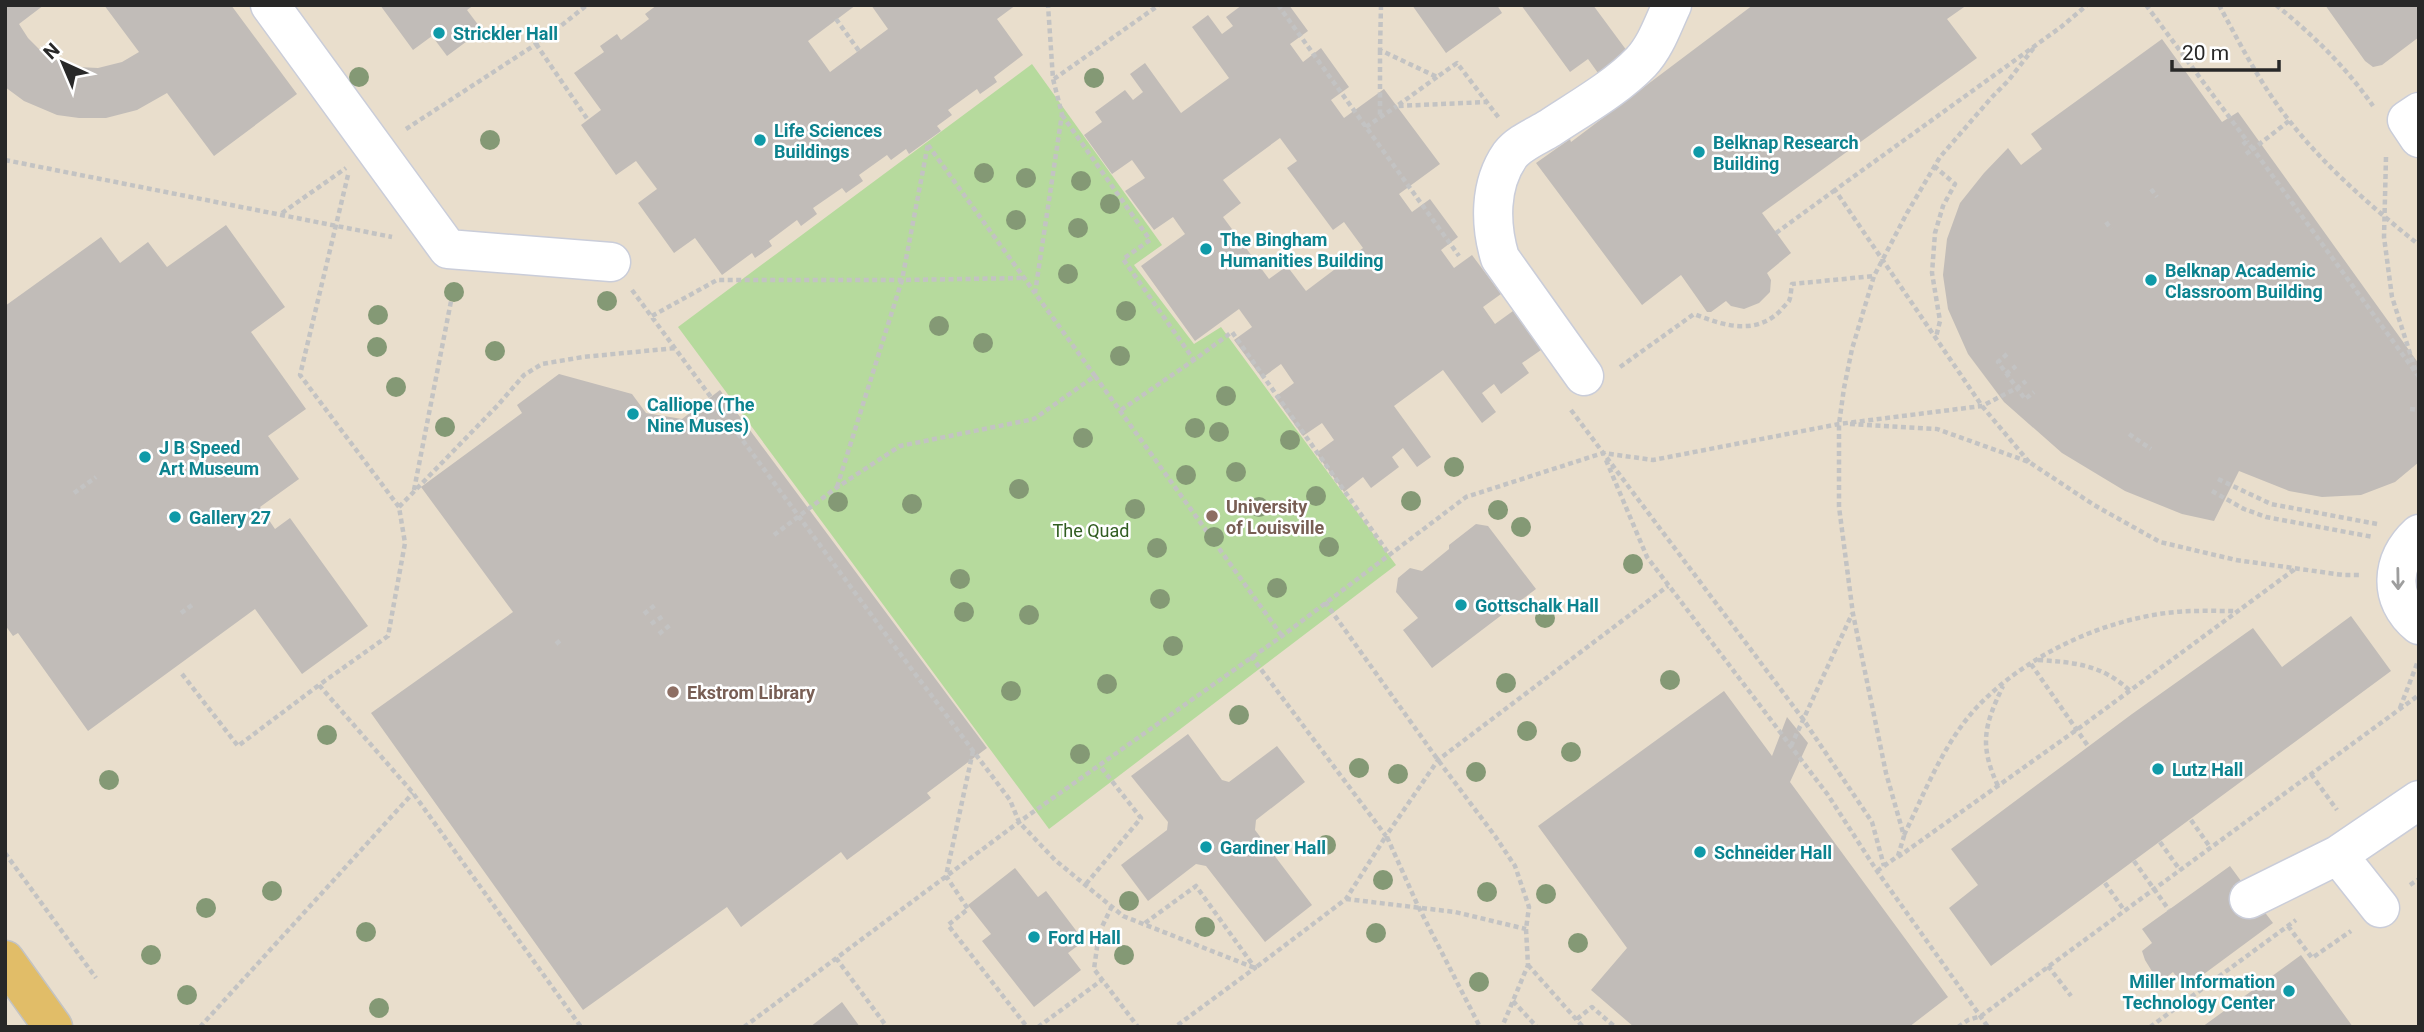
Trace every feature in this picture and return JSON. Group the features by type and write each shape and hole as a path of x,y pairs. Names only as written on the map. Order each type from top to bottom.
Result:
{"main road":[{"path":"5,960 53,1027"}],"street":[{"path":"270,5 455,250 611,262"},
{"path":"1590,383 1500,258 1493,237 1493,210 1498,178 1511,153 1618,82 1643,61 1672,5"},
{"path":"2403,143 2407,120 2419,112"},
{"path":"2419,534 2406,546 2398,566 2396,583 2401,604 2419,625"},
{"path":"2249,899 2348,848 2419,800"},
{"path":"2348,848 2379,909"}],"path":[{"path":"375,147 536,44 587,5"},
{"path":"1048,5 1053,79 1062,114 1150,240 1123,259 1194,360"},
{"path":"1053,79 1159,5"},
{"path":"1278,5 1462,260"},
{"path":"1380,118 1381,5"},
{"path":"1776,233 2036,45 2087,5"},
{"path":"2146,5 2417,375"},
{"path":"2219,5 2251,64 2289,121 2334,170 2419,245"},
{"path":"2276,5 2331,54 2377,112"},
{"path":"836,19 859,51"},
{"path":"536,44 588,120"},
{"path":"1904,836 1886,773 1853,614 1839,507 1839,424 1852,349 1882,258 1934,166 2036,45"},
{"path":"1380,50 1437,78"},
{"path":"1366,127 1457,63 1521,146"},
{"path":"1397,106 1486,102"},
{"path":"1035,293 1062,114"},
{"path":"2246,154 2289,121"},
{"path":"2240,146 2247,142"},
{"path":"2403,143 2384,216 2384,237 2392,297 2417,375"},
{"path":"836,488 902,280 928,144 1282,636"},
{"path":"5,160 455,250 413,492"},
{"path":"182,674 238,746 388,636 405,543 399,507 300,374 350,164 281,214"},
{"path":"1934,166 1955,184 1944,205 1935,233 1933,273 1940,321 1936,337"},
{"path":"2151,189 2157,197"},
{"path":"1835,190 1982,406 2029,462"},
{"path":"2106,222 2111,229"},
{"path":"611,262 1010,800 1019,822 1055,860 1124,916 1255,968"},
{"path":"1874,276 1792,284 1789,301 1774,317 1756,326 1737,327 1694,314 1590,383 1603,453 1647,557 1828,795 1877,871 1988,1027"},
{"path":"652,316 717,280 1024,278"},
{"path":"1121,410 1232,332 1389,554"},
{"path":"399,507 498,405 523,375 542,364 676,348"},
{"path":"2007,354 1998,362 2006,374 2025,399 2034,392"},
{"path":"2006,374 2016,366"},
{"path":"774,535 836,488 900,446 1034,419 1095,376"},
{"path":"744,1027 753,1024 836,958 1019,822 1282,636 1466,497 1603,453 1653,460 1839,424 1982,406 2026,381"},
{"path":"2410,409 2419,410"},
{"path":"1839,424 1937,429 2029,462 2094,505 2160,542 2236,560 2343,575 2368,574"},
{"path":"2129,434 2151,449"},
{"path":"1603,453 1802,719 1872,822 1884,866"},
{"path":"74,493 96,477"},
{"path":"2218,479 2271,504 2380,525"},
{"path":"2212,492 2266,517 2374,537"},
{"path":"1877,871 2130,691 2295,569"},
{"path":"1175,1027 1346,899 1438,760 1668,586"},
{"path":"1325,603 1496,836 1515,866 1529,907 1526,929 1528,965 1502,1027"},
{"path":"181,613 192,605"},
{"path":"644,614 655,605"},
{"path":"1877,871 1898,856 1904,836 1953,740 1978,707 2005,682 2037,660 2088,634 2126,621 2168,612 2238,611"},
{"path":"1791,746 1853,614"},
{"path":"651,624 663,616"},
{"path":"659,634 670,625"},
{"path":"556,643 562,639"},
{"path":"1251,656 1386,836 1418,906 1480,1027"},
{"path":"2037,660 2092,666 2108,673 2130,691"},
{"path":"2400,709 2419,660"},
{"path":"2031,664 2088,746"},
{"path":"1998,786 1985,752 1986,731 1992,708 2005,682"},
{"path":"319,685 413,793 581,1027"},
{"path":"1958,1027 1981,1016 2419,695"},
{"path":"974,751 946,876 968,909 948,925 1027,1027"},
{"path":"1086,884 1141,818 1100,766"},
{"path":"2311,774 2348,848"},
{"path":"200,1027 413,793"},
{"path":"2191,820 2210,847"},
{"path":"2160,842 2180,870"},
{"path":"5,853 96,978"},
{"path":"2134,861 2169,910"},
{"path":"2288,926 2312,958 2419,879"},
{"path":"2105,883 2124,911"},
{"path":"1145,923 1196,886 1255,968"},
{"path":"1346,899 1455,912 1526,929"},
{"path":"1112,906 1099,933 1094,969 1138,1027"},
{"path":"2150,1027 2298,919"},
{"path":"836,958 887,1027"},
{"path":"1528,965 1583,1027"},
{"path":"2048,966 2071,996"},
{"path":"1038,1027 1102,980"},
{"path":"1513,1001 1537,1027"},
{"path":"1577,1019 1592,1007 1615,1027"}],"shaded area":[{"name":"University of Louisville","path":"5,5 2419,5 2419,1027 5,1027"}],"green space":[{"name":"The Quad","path":"1032,64 1162,245 1134,265 1194,344 1221,327 1396,565 1049,829 678,327"}],"building":[{"path":"5,5 44,5 19,24 28,38 42,52 62,63 98,68 122,62 139,52 104,5 231,5 297,94 214,156 167,93 137,110 106,118 57,115 24,101 5,87"},
{"name":"Strickler Hall","path":"380,5 474,5 467,10 482,30 447,56 432,36 413,50"},
{"name":"Life Sciences Buildings","path":"657,5 856,5 808,41 830,72 888,29 871,5 1016,5 997,19 1023,55 994,77 997,82 980,94 977,89 948,110 952,115 937,126 941,131 909,154 906,149 891,160 887,155 859,175 863,181 846,193 842,188 813,208 817,214 801,226 797,220 769,241 772,246 755,258 752,253 722,275 695,238 674,253 638,203 657,189 636,161 616,175 581,125 601,110 574,73 604,52 600,46 617,34 621,40 649,19 645,14"},
{"name":"The Bingham Humanities Building","path":"1242,5 1289,5 1308,31 1290,44 1303,62 1321,48 1349,87 1331,100 1344,118 1384,89 1440,164 1399,194 1412,212 1430,199 1458,237 1441,250 1454,268 1472,255 1501,294 1483,307 1495,324 1513,311 1541,350 1522,363 1529,373 1501,394 1494,384 1482,393 1496,412 1482,423 1443,370 1394,406 1431,457 1417,467 1403,448 1392,457 1399,467 1371,488 1363,477 1344,492 1316,453 1334,440 1322,423 1303,436 1275,397 1294,383 1281,364 1262,378 1234,340 1252,327 1239,309 1195,341 1141,266 1185,234 1173,217 1154,230 1125,191 1145,178 1132,160 1112,174 1084,135 1102,122 1095,112 1125,90 1133,100 1143,92 1130,74 1145,63 1181,113 1229,78 1192,27 1208,15 1222,34 1233,26 1226,17","holes":["1280,138 1297,161 1287,168 1333,230 1344,222 1363,248 1306,291 1287,266 1269,279 1223,217 1241,203 1223,180"]},
{"path":"1412,5 1497,5 1502,13 1446,53"},
{"path":"1521,5 1593,5 1627,51 1598,73 1588,59 1570,72"},
{"name":"Belknap Research Building","path":"1753,5 1967,5 1947,19 1977,58 1762,213 1791,253 1767,273 1771,280 1770,292 1759,303 1744,309 1731,306 1726,301 1707,312 1681,275 1642,305 1536,163 1570,139 1571,142"},
{"path":"2325,5 2419,5 2419,37 2382,65 2373,67 2365,61"},
{"name":"Belknap Academic Classroom Building","path":"2162,39 2222,122 2238,112 2419,364 2419,462 2395,482 2361,495 2322,497 2289,491 2239,471 2214,521 2182,514 2125,491 2062,453 2004,402 1968,354 1948,309 1943,275 1947,239 1960,203 2008,148 2021,165 2042,149 2031,134"},
{"name":"J B Speed Art Museum","path":"226,225 285,307 251,332 306,409 268,436 299,479 260,507 275,529 290,518 368,626 302,674 255,609 88,731 18,633 13,636 5,625 5,306 101,237 120,263 148,242 167,267"},
{"name":"Ekstrom Library","path":"559,374 632,394 646,413 682,419 720,390 987,748 927,793 931,798 847,860 841,852 741,927 727,907 583,1010 371,713 513,612 421,487 522,413 517,405"},
{"name":"Gottschalk Hall","path":"1476,524 1488,526 1536,589 1432,668 1403,630 1418,618 1396,592 1398,578 1410,568 1422,571"},
{"name":"Lutz Hall","path":"2351,616 2391,671 1991,966 1949,908 1978,885 1951,849 2253,628 2282,667"},
{"name":"Schneider Hall","path":"1724,691 1772,756 1787,717 1808,743 1790,782 1948,997 1909,1027 1634,1027 1591,990 1627,948 1538,826"},
{"name":"Gardiner Hall","path":"1188,734 1222,780 1229,782 1277,746 1305,782 1256,820 1255,830 1312,905 1265,942 1206,866 1196,864 1148,901 1121,865 1167,830 1168,822 1131,776"},
{"path":"2230,866 2241,881 2233,886 2252,912 2260,906 2273,923 2185,988 2173,972 2163,980 2153,973 2145,960 2142,951 2152,943 2142,929"},
{"name":"Ford Hall","path":"1015,868 1038,897 1046,891 1084,941 1068,953 1081,970 1034,1007 982,941 991,934 968,905"},
{"name":"Miller Information Technology Center","path":"2301,955 2353,1027 2202,1027"},
{"path":"842,1002 860,1027 810,1027"}],"place":[{"name":"Strickler Hall","path":"439,33"},
{"name":"Life Sciences Buildings","path":"760,140"},
{"name":"Belknap Research Building","path":"1699,152"},
{"name":"The Bingham Humanities Building","path":"1206,249"},
{"name":"Belknap Academic Classroom Building","path":"2151,280"},
{"name":"Calliope (The Nine Muses)","path":"633,414"},
{"name":"J B Speed Art Museum","path":"145,457"},
{"name":"University of Louisville","path":"1212,516"},
{"name":"Gallery 27","path":"175,517"},
{"name":"Gottschalk Hall","path":"1461,605"},
{"name":"Ekstrom Library","path":"673,692"},
{"name":"Lutz Hall","path":"2158,769"},
{"name":"Gardiner Hall","path":"1206,847"},
{"name":"Schneider Hall","path":"1700,852"},
{"name":"Ford Hall","path":"1034,937"},
{"name":"Miller Information Technology Center","path":"2289,991"}]}
